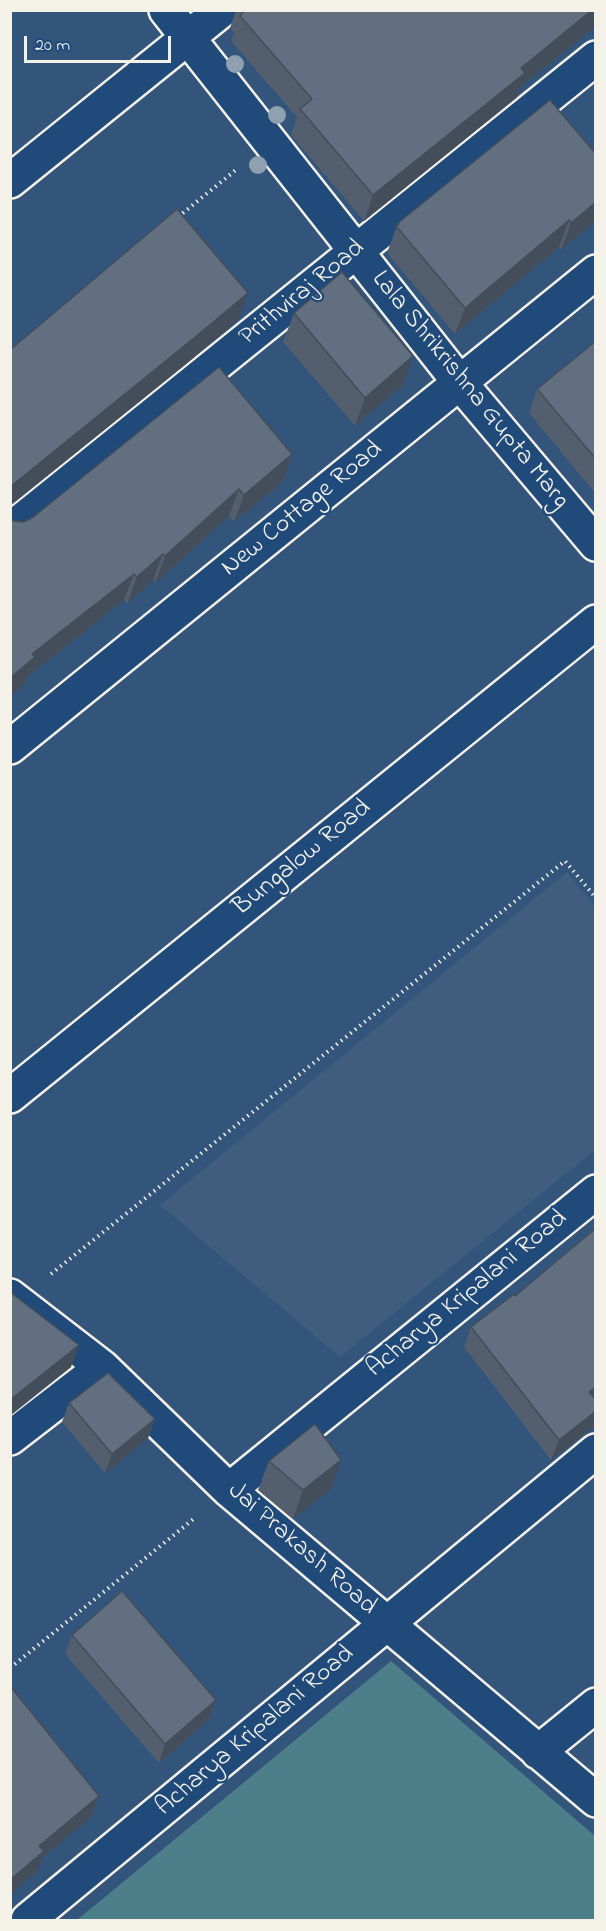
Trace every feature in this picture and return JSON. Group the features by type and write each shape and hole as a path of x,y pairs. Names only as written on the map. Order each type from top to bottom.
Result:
{"street":[{"name":"Lala Shrikrishna Gupta Marg","path":"166,10 460,383 596,544"},
{"path":"10,181 222,10"},
{"name":"Prithviraj Road","path":"10,530 596,58"},
{"name":"New Cottage Road","path":"10,747 596,272"},
{"name":"Bungalow Road","path":"10,1096 596,622"},
{"name":"Acharya Kripalani Road","path":"229,1490 596,1192"},
{"name":"Jai Prakash Road","path":"14,1299 102,1367 229,1490 596,1800"},
{"path":"10,1438 102,1367"},
{"name":"Acharya Kripalani Road","path":"28,1920 596,1451"},
{"path":"538,1752 596,1705"}],"path":[{"path":"173,221 270,142"},
{"path":"14,1299 565,861 596,898"},
{"path":"10,1668 229,1490"}],"shaded area":[{"path":"567,872 595,907 595,1150 340,1357 160,1205"}],"green space":[{"path":"391,1661 595,1836 595,1920 77,1920"}],"building":[{"path":"245,10 592,10 521,68 525,73 373,195 300,109 312,99 240,16"},
{"path":"550,100 596,154 596,202 571,223 569,220 465,308 396,226"},
{"path":"177,209 248,293 10,487 10,350"},
{"path":"342,272 413,356 365,398 294,313"},
{"path":"596,341 596,459 537,389"},
{"path":"219,367 292,454 244,495 239,489 165,556 163,554 137,577 134,574 32,654 35,657 10,678 10,519 23,522 32,518"},
{"path":"596,1228 596,1387 589,1392 596,1400 596,1411 559,1440 471,1327 514,1294 515,1296"},
{"path":"10,1292 79,1345 10,1400"},
{"path":"108,1373 155,1419 112,1454 69,1403"},
{"path":"315,1424 341,1460 303,1490 269,1461"},
{"path":"122,1591 216,1700 165,1744 72,1635"},
{"path":"10,1686 99,1796 39,1846 44,1851 10,1880"}]}
